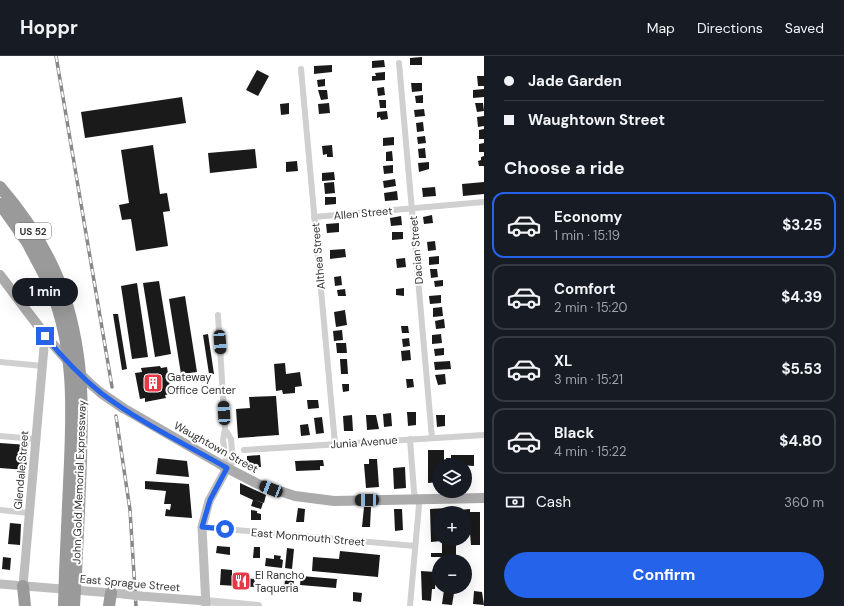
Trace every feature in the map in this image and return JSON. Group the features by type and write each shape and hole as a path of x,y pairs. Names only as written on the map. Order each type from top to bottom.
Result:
{"highway":[{"name":"John Gold Memorial Expressway","path":"0,187 36,236 59,280 72,321 81,367 82,414 73,509 70,573 64,606"},
{"name":"John Gold Memorial Expressway","path":"0,204 24,237 46,278 62,324 70,368 73,509"},
{"name":"John Gold Memorial Expressway","path":"70,573 74,606"},
{"path":"22,586 25,606"},
{"path":"109,606 111,593"}],"main road":[{"name":"Waughtown Street","path":"0,276 45,336 74,369 101,393 123,408 227,468 271,489 306,498 334,501 484,498"},
{"name":"Glendale Street","path":"22,586 30,513 45,336"},
{"path":"206,604 202,527 210,500 227,468"},
{"name":"East Sprague Street","path":"0,584 124,594 206,604"}],"street":[{"name":"Dacian Street","path":"399,63 432,438"},
{"name":"Althea Street","path":"301,68 334,444"},
{"name":"Allen Street","path":"314,217 484,202"},
{"path":"218,315 225,429 222,440 227,468"},
{"path":"0,362 42,366"},
{"name":"Junia Avenue","path":"244,450 484,435"},
{"path":"0,436 36,439"},
{"path":"410,439 414,492 419,505 410,606"},
{"path":"0,510 30,513"},
{"name":"East Monmouth Street","path":"202,527 415,546"},
{"name":"Glendale Street","path":"21,606 22,586"},
{"name":"East Sprague Street","path":"206,604 258,606"}],"building":[{"path":"422,57 422,65 410,65 410,58"},
{"path":"384,60 385,67 372,68 372,61"},
{"path":"332,65 332,72 314,74 314,66"},
{"path":"257,70 269,76 258,96 246,90"},
{"path":"385,72 385,80 372,81 372,76 376,76 375,73"},
{"path":"477,76 484,76 484,86 478,86"},
{"path":"325,79 325,86 318,87 317,80"},
{"path":"411,83 422,83 422,91 412,92"},
{"path":"384,87 385,95 378,96 377,88"},
{"path":"484,89 484,97 473,98 473,90"},
{"path":"318,90 327,90 328,99 321,100"},
{"path":"423,95 423,103 416,103 415,96"},
{"path":"182,97 186,123 85,138 81,112"},
{"path":"379,100 386,100 386,108 380,108"},
{"path":"289,103 289,114 281,115 280,104"},
{"path":"329,103 330,113 319,114 318,104"},
{"path":"475,103 483,103 484,111 477,112"},
{"path":"424,109 425,116 415,117 414,110"},
{"path":"387,111 388,119 381,120 380,117 377,118 377,112"},
{"path":"484,116 484,126 478,127 477,117"},
{"path":"423,122 424,131 417,132 416,123"},
{"path":"484,129 484,139 479,139 479,130"},
{"path":"425,136 426,143 418,144 417,137"},
{"path":"394,137 394,145 383,146 383,138"},
{"path":"484,143 484,152 479,152 479,144"},
{"path":"153,145 160,194 167,193 170,211 163,212 168,246 136,251 131,219 122,220 119,205 129,203 121,150"},
{"path":"332,145 333,157 327,157 327,154 323,155 322,146"},
{"path":"425,148 426,158 419,158 418,149"},
{"path":"255,149 257,168 210,173 208,153"},
{"path":"392,151 393,161 386,161 386,152"},
{"path":"484,156 484,166 479,166 478,161"},
{"path":"297,161 298,171 286,172 286,162"},
{"path":"429,162 429,169 419,172 418,163"},
{"path":"393,165 393,173 384,174 383,166"},
{"path":"334,172 335,180 322,181 322,173"},
{"path":"395,179 396,186 384,188 383,181"},
{"path":"334,182 335,193 325,194 324,183"},
{"path":"484,182 484,194 463,196 462,184"},
{"path":"435,187 436,196 423,197 422,188"},
{"path":"397,191 398,200 385,201 384,193"},
{"path":"325,197 336,197 336,204 325,205"},
{"path":"432,215 433,223 424,224 423,217"},
{"path":"401,216 402,225 391,226 390,218"},
{"path":"339,223 339,232 327,233 326,224"},
{"path":"392,232 403,232 403,239 392,240"},
{"path":"435,241 436,250 428,251 427,242"},
{"path":"345,249 346,257 330,259 330,250"},
{"path":"439,256 439,264 429,265 429,257"},
{"path":"405,258 406,267 397,268 396,259"},
{"path":"430,269 437,269 438,277 431,278"},
{"path":"341,276 342,285 335,286 334,277"},
{"path":"443,280 443,286 435,287 434,281"},
{"path":"159,281 171,354 155,357 143,283"},
{"path":"137,283 148,357 132,359 121,286"},
{"path":"404,288 404,296 396,295 396,289"},
{"path":"345,289 346,296 338,296 337,290"},
{"path":"441,295 441,303 430,304 429,296"},
{"path":"185,296 197,372 181,374 169,299"},
{"path":"442,307 443,316 433,317 433,308"},
{"path":"345,310 347,325 336,327 334,312"},
{"path":"113,314 118,314 127,369 122,370"},
{"path":"444,319 445,328 436,329 435,321"},
{"path":"401,326 408,326 409,333 402,333"},
{"path":"342,330 343,340 334,341 333,331"},
{"path":"208,334 214,374 209,374 203,335"},
{"path":"441,334 442,343 432,344 432,335"},
{"path":"409,338 410,346 403,347 402,339"},
{"path":"336,343 346,343 347,353 337,353"},
{"path":"444,348 444,355 435,356 434,349"},
{"path":"410,350 411,360 402,361 401,351"},
{"path":"340,359 347,359 348,374 341,374"},
{"path":"450,361 451,369 435,370 434,362"},
{"path":"285,363 286,374 300,372 302,386 295,387 295,393 283,394 282,390 276,391 274,364"},
{"name":"Gateway Office Center","path":"160,366 161,368 167,367 171,394 165,395 166,398 145,402 145,398 140,399 135,373 142,372 141,368"},
{"path":"445,374 446,384 438,385 435,375"},
{"path":"406,379 413,379 414,387 407,388"},
{"path":"342,384 349,384 349,391 343,392"},
{"path":"276,396 279,435 238,438 236,409 250,408 249,397"},
{"path":"307,400 318,400 319,408 308,409"},
{"path":"407,412 416,412 416,425 408,426"},
{"path":"391,413 392,426 384,427 383,414"},
{"path":"352,415 353,431 344,431 343,416"},
{"path":"366,415 376,415 379,429 367,430"},
{"path":"436,415 445,415 445,426 437,427"},
{"path":"322,417 324,433 316,434 314,418"},
{"path":"308,424 310,435 301,436 300,425"},
{"path":"0,443 28,445 26,470 0,468"},
{"path":"428,450 444,450 444,458 432,458 432,483 428,483"},
{"path":"260,455 261,467 252,467 247,460 247,456"},
{"path":"451,455 474,455 474,466 472,466 472,458 451,458"},
{"path":"158,458 187,461 189,477 156,474"},
{"path":"369,459 377,459 379,487 366,488 364,464 369,464"},
{"path":"323,460 324,466 320,466 320,470 296,471 295,461"},
{"path":"405,467 406,488 394,489 393,468"},
{"path":"145,481 189,484 192,518 165,516 166,509 170,510 171,504 164,504 166,491 145,489"},
{"path":"240,483 266,495 264,503 254,500 263,503 261,509 251,506 253,500 240,494"},
{"path":"364,507 371,507 370,527 362,527"},
{"path":"298,508 305,509 304,522 296,522"},
{"path":"394,509 402,509 403,530 395,531"},
{"path":"430,509 432,509 431,542"},
{"path":"251,510 257,511 257,513 261,514 261,520 251,520"},
{"path":"472,512 480,512 480,545 472,545"},
{"path":"10,523 21,524 20,545 8,544"},
{"path":"217,546 230,547 230,555 216,553"},
{"path":"442,546 456,546 456,554 432,554 431,557 431,553 442,553"},
{"path":"254,547 260,547 260,558 253,558"},
{"path":"287,548 294,549 292,569 285,568"},
{"path":"340,551 380,555 378,577 312,571 313,557 339,559"},
{"path":"274,555 281,556 280,559 283,560 282,568 265,566 266,558 274,559"},
{"path":"3,557 11,558 10,570 2,569"},
{"path":"221,569 232,570 232,577 255,579 254,587 220,585"},
{"path":"421,571 432,572 431,601 422,600"},
{"path":"301,576 337,579 336,588 300,585"},
{"path":"285,578 294,581 292,593 284,593"},
{"path":"474,591 482,592 484,605 473,604"},
{"path":"353,592 362,593 361,602 353,601"},
{"path":"443,594 454,594 452,605 442,604"}],"railway":[{"path":"56,56 112,387"},
{"path":"116,416 130,510 136,606"}],"place":[{"name":"Gateway Office Center","path":"153,383"},
{"name":"El Rancho Taqueria","path":"241,581"}],"route":[{"path":"45,336 74,369 101,393 136,416 227,468 204,514 202,527 225,529"}]}
